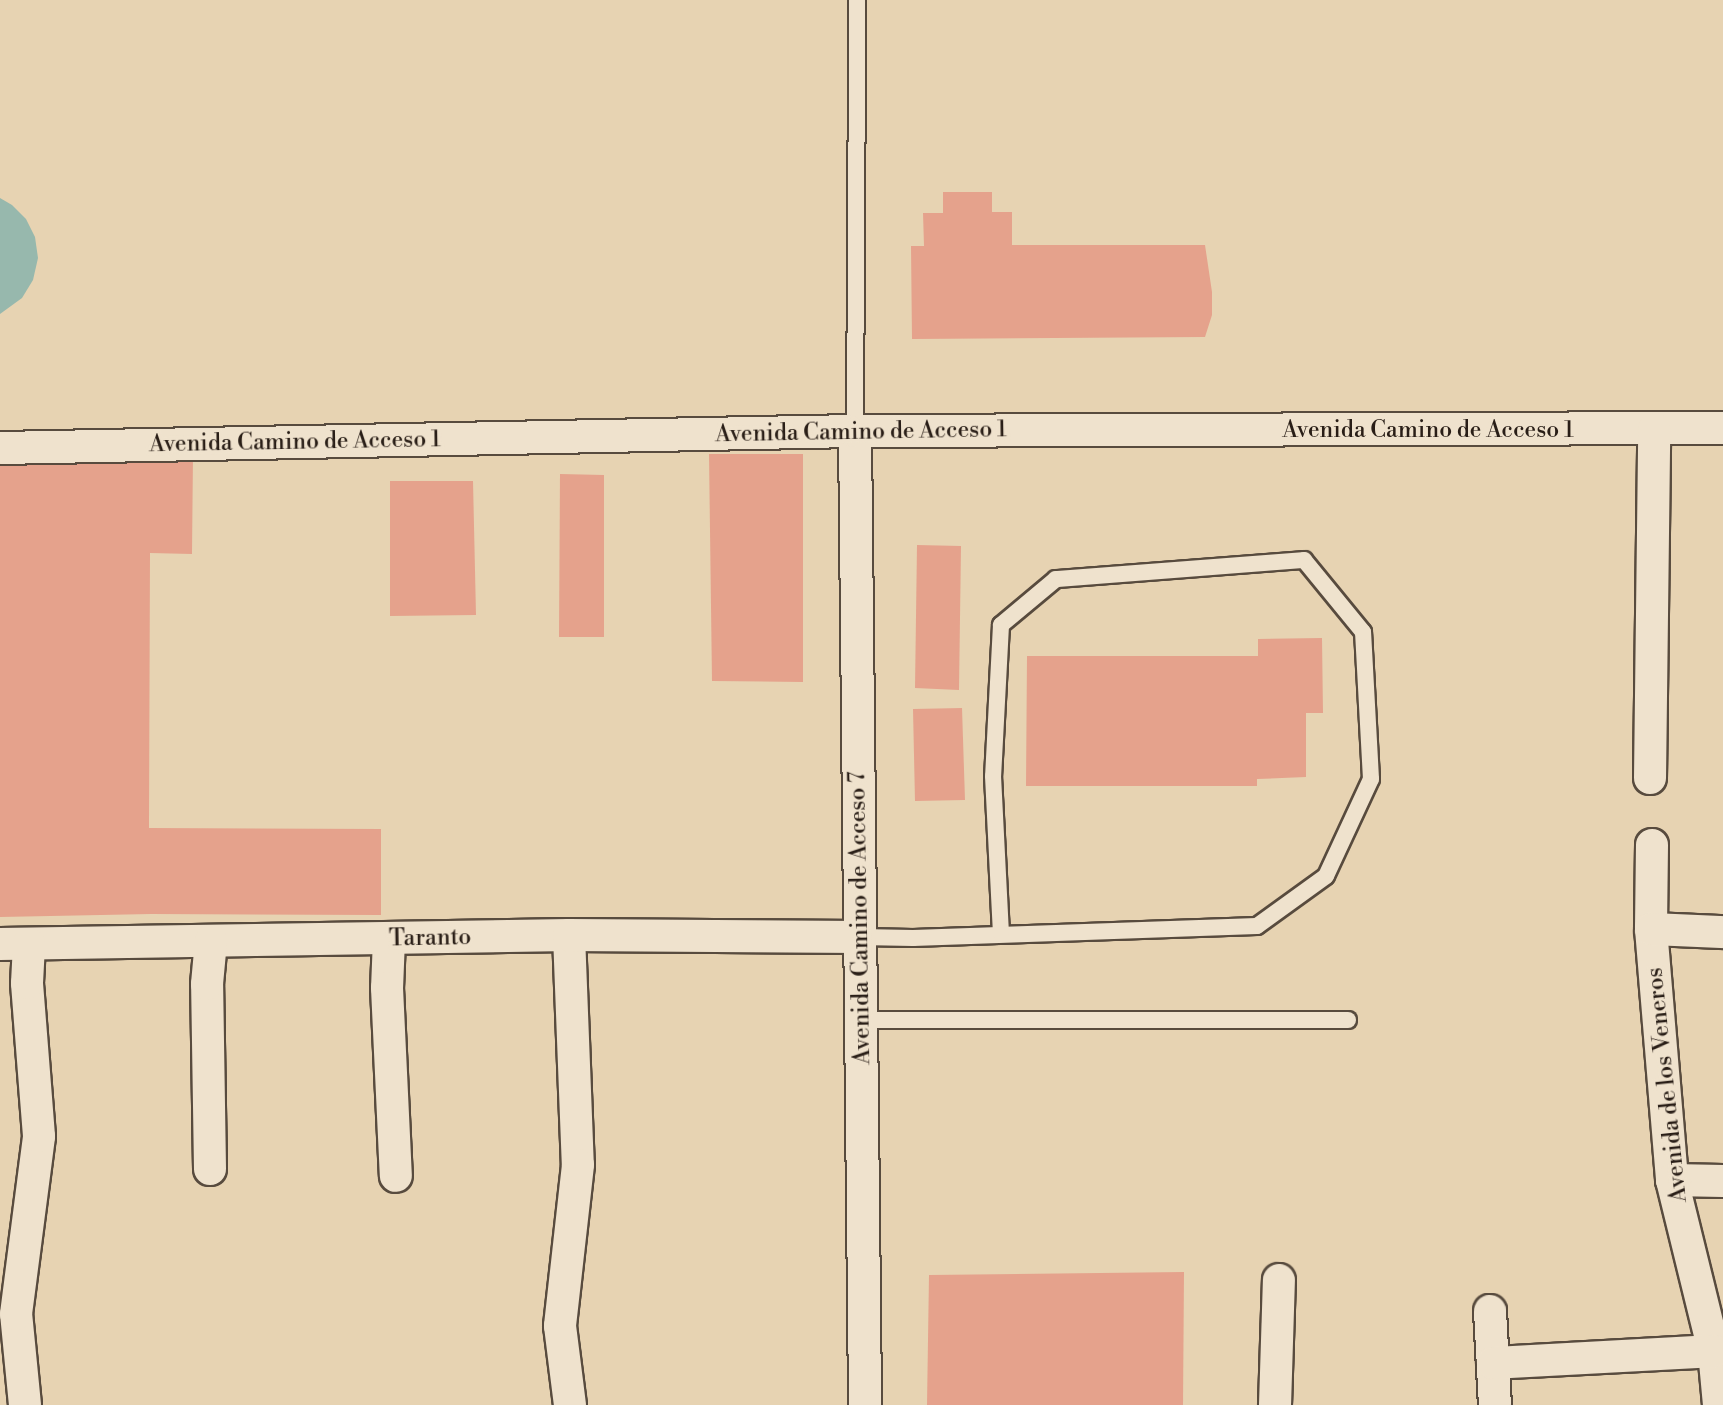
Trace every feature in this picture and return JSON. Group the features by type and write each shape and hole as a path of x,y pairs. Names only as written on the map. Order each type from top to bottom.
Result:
{"street":[{"name":"Avenida Camino de Acceso 1","path":"0,448 855,431 1723,428"},
{"path":"1650,778 1654,429"},
{"name":"Avenida Camino de Acceso 7","path":"855,431 865,1405"},
{"name":"Avenida de los Veneros","path":"1652,845 1651,929 1672,1180 1714,1351 1719,1405"},
{"path":"1651,929 1723,932"},
{"path":"569,936 578,1165 560,1326 570,1405"},
{"name":"Taranto","path":"15,944 569,936 860,937"},
{"path":"389,939 387,988 396,1176"},
{"path":"210,1169 207,984 211,941"},
{"path":"15,944 27,983 39,1136 16,1314 25,1405"},
{"path":"1672,1180 1723,1181"},
{"path":"1275,1405 1279,1280"},
{"path":"1490,1311 1495,1405"},
{"path":"1493,1363 1714,1351"}],"lane":[{"path":"855,431 857,0"},
{"path":"860,937 1001,934 1257,926 1326,876 1371,779 1363,632 1304,560 1056,579 1000,625 993,776 1001,934"},
{"path":"861,1020 1348,1020"}],"water":[{"path":"0,198 26,219 35,237 38,258 33,280 22,298 0,314"}],"building":[{"path":"943,192 992,192 992,212 1012,212 1012,245 1205,245 1212,292 1212,315 1205,337 912,339 911,246 924,246 923,213 943,213"},
{"path":"709,454 803,454 803,682 712,681"},
{"path":"193,455 192,554 150,553 149,828 381,829 381,915 151,914 0,917 0,461"},
{"path":"560,474 604,475 604,637 559,637"},
{"path":"390,481 473,481 476,615 390,616"},
{"path":"917,545 961,546 959,690 915,688"},
{"path":"1322,638 1323,713 1306,713 1306,777 1257,779 1257,786 1026,786 1027,656 1258,656 1258,639"},
{"path":"962,708 965,800 915,801 913,709"},
{"path":"1184,1272 1183,1405 927,1405 929,1275"}]}
